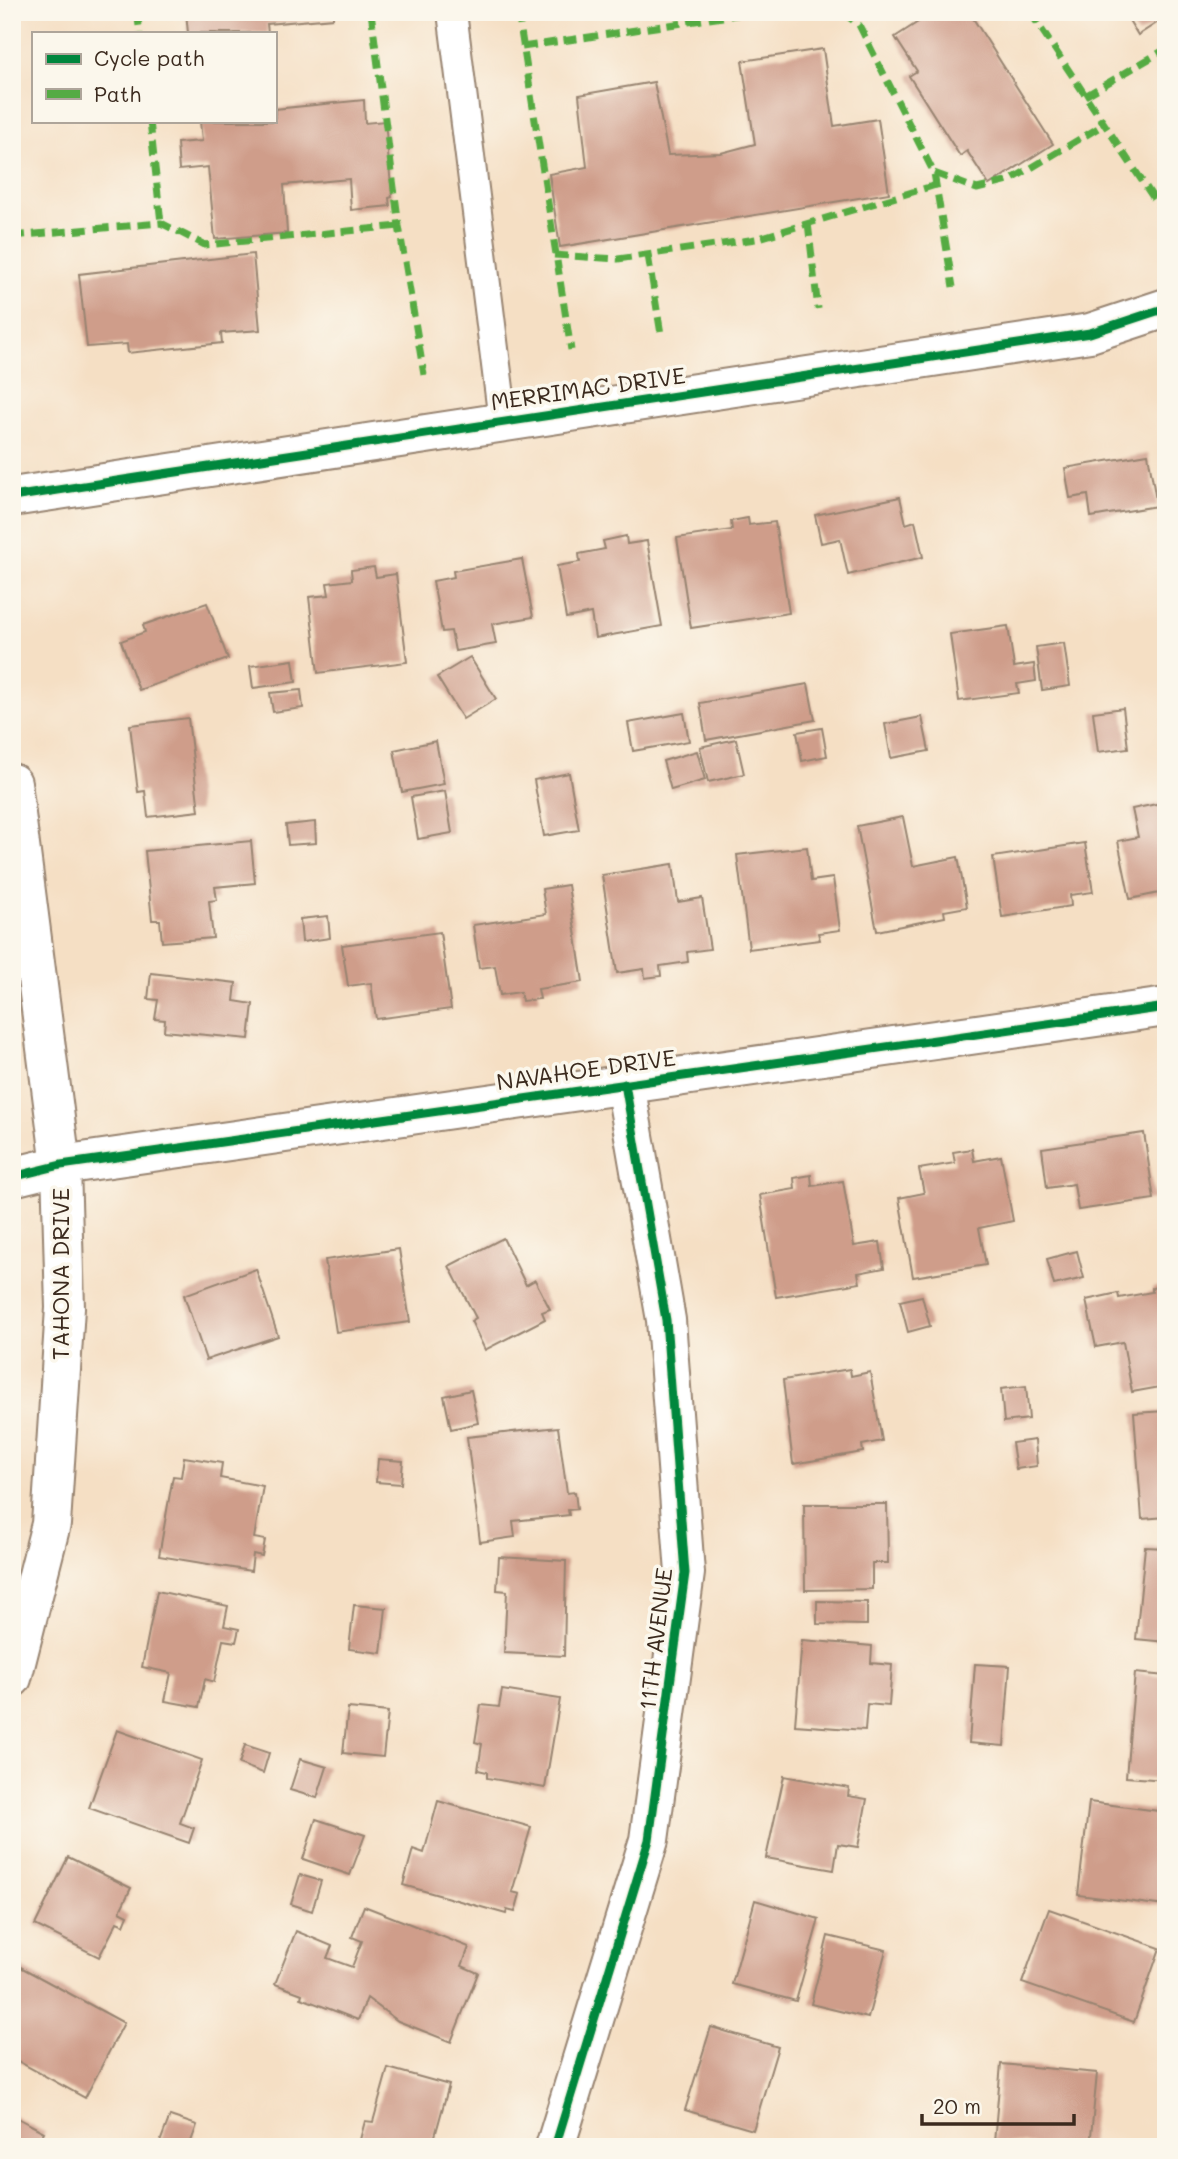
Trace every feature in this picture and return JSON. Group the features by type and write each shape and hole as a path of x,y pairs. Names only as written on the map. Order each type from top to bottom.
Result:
{"street":[{"name":"MERRIMAC DRIVE","path":"12,497 1090,333 1166,308"},
{"name":"TAHONA DRIVE","path":"12,783 61,1165 65,1308 51,1524 12,1678"},
{"name":"NAVAHOE DRIVE","path":"12,1177 61,1165 1166,1007"},
{"name":"11TH AVENUE","path":"555,2147 649,1840 685,1573 666,1320 625,1084"}],"lane":[{"path":"452,12 503,421"}],"building":[{"path":"186,12 333,12 333,18 267,24 268,32 188,32"},
{"path":"927,12 969,12 1053,144 989,185 967,151 960,156 909,76 917,71 895,37 929,15"},
{"path":"1124,12 1166,12 1166,17 1138,35"},
{"path":"823,49 834,126 878,119 889,193 560,247 549,174 587,167 579,95 654,82 668,155 721,153 755,144 742,61"},
{"path":"364,100 365,123 385,121 392,197 389,198 390,206 351,210 349,179 284,185 287,233 215,239 208,167 179,170 177,143 202,141 200,122 276,122 276,109"},
{"path":"253,254 260,330 221,333 222,343 128,353 127,344 87,347 79,274"},
{"path":"1148,454 1157,506 1091,517 1088,495 1070,498 1065,468"},
{"path":"900,497 906,524 915,521 923,557 848,575 840,539 821,543 815,515"},
{"path":"748,518 749,525 775,522 789,613 691,628 677,538 732,530 731,521"},
{"path":"626,536 627,544 647,541 662,626 595,638 591,613 566,618 557,566 580,562 579,554 605,549 603,541"},
{"path":"522,559 533,617 492,624 496,644 455,651 451,631 442,632 433,581 454,577 453,571"},
{"path":"374,567 376,577 396,574 407,662 318,673 309,597 329,595 327,583 352,580 351,570"},
{"path":"207,603 228,659 139,690 121,641 145,632 143,625"},
{"path":"1008,626 1014,667 1034,664 1036,681 1017,684 1019,693 959,701 950,634"},
{"path":"1064,643 1070,686 1042,690 1036,647"},
{"path":"470,657 496,699 463,719 437,677"},
{"path":"293,660 296,682 253,688 250,666"},
{"path":"808,684 815,720 706,740 700,703"},
{"path":"301,690 303,708 273,712 270,693"},
{"path":"1123,708 1128,748 1098,752 1093,712"},
{"path":"684,713 689,741 633,751 628,723"},
{"path":"922,717 929,751 891,758 885,724"},
{"path":"188,718 199,811 148,817 145,791 138,792 130,725"},
{"path":"822,728 827,756 802,761 797,732"},
{"path":"736,739 744,774 708,782 700,747"},
{"path":"436,741 444,784 402,792 394,750"},
{"path":"697,751 705,780 671,790 663,761"},
{"path":"569,773 579,830 544,836 534,780"},
{"path":"445,791 452,833 418,839 411,797"},
{"path":"1166,802 1166,900 1161,901 1159,893 1130,899 1118,841 1138,837 1132,809"},
{"path":"903,817 913,866 958,857 967,907 944,911 945,917 877,931 857,826"},
{"path":"315,822 316,843 288,845 286,825"},
{"path":"251,841 255,883 215,887 217,900 209,901 213,938 162,942 160,920 152,920 145,851"},
{"path":"1085,843 1093,892 1070,895 1071,906 1002,917 993,857"},
{"path":"807,847 811,881 833,878 840,930 818,933 820,940 749,949 737,855"},
{"path":"673,864 678,902 702,898 710,949 687,952 688,962 660,966 661,976 645,978 644,969 617,973 602,875"},
{"path":"568,885 583,982 538,989 540,999 522,1001 520,992 500,995 495,966 479,968 473,925 546,914 542,889"},
{"path":"328,916 330,938 302,942 300,919"},
{"path":"440,932 451,1009 376,1019 371,983 348,986 342,945"},
{"path":"151,973 236,983 234,1001 253,1004 249,1039 164,1031 165,1020 155,1019 158,1000 148,999"},
{"path":"1144,1133 1154,1199 1078,1210 1074,1184 1047,1188 1042,1148"},
{"path":"972,1149 974,1161 1001,1156 1013,1221 979,1228 986,1265 913,1277 899,1198 924,1193 919,1169 955,1163 953,1152"},
{"path":"811,1175 812,1186 843,1181 854,1246 880,1242 884,1268 858,1273 860,1283 776,1297 760,1195 795,1189 794,1178"},
{"path":"503,1238 526,1285 535,1280 550,1309 542,1312 545,1319 485,1350 471,1321 476,1318 449,1266"},
{"path":"399,1249 410,1322 336,1332 325,1260"},
{"path":"1077,1251 1084,1278 1054,1285 1047,1259"},
{"path":"256,1269 278,1336 206,1360 184,1295"},
{"path":"1166,1285 1166,1386 1132,1392 1123,1342 1096,1347 1086,1300 1118,1293 1119,1298 1152,1292 1152,1288"},
{"path":"922,1296 930,1326 908,1332 900,1301"},
{"path":"850,1369 851,1376 870,1372 882,1441 862,1445 863,1452 793,1464 783,1380"},
{"path":"1026,1386 1029,1419 1004,1422 1001,1389"},
{"path":"471,1390 478,1423 451,1429 444,1396"},
{"path":"1166,1411 1166,1517 1142,1519 1134,1413"},
{"path":"558,1427 567,1493 575,1492 577,1509 568,1510 569,1515 513,1521 515,1537 480,1542 467,1437"},
{"path":"1035,1440 1037,1466 1016,1469 1012,1443"},
{"path":"184,1457 222,1463 220,1478 263,1486 254,1538 265,1540 262,1556 253,1554 251,1571 159,1556 173,1476 181,1477"},
{"path":"378,1459 403,1461 401,1484 376,1482"},
{"path":"804,1504 887,1504 888,1563 872,1563 872,1589 805,1590"},
{"path":"1145,1547 1166,1548 1166,1642 1136,1639"},
{"path":"499,1557 566,1561 564,1656 504,1653 507,1591 497,1590"},
{"path":"157,1591 228,1606 224,1626 239,1629 236,1642 223,1640 214,1682 205,1679 199,1707 165,1701 171,1673 142,1667"},
{"path":"817,1601 867,1602 867,1625 817,1624"},
{"path":"354,1605 386,1608 381,1653 349,1649"},
{"path":"802,1640 872,1646 871,1663 892,1665 889,1706 867,1704 865,1730 795,1725"},
{"path":"975,1664 1010,1666 1004,1746 969,1743"},
{"path":"1135,1673 1166,1676 1166,1780 1126,1777"},
{"path":"502,1690 560,1699 545,1788 487,1778 487,1772 478,1770 482,1744 475,1742 481,1705 499,1707"},
{"path":"348,1708 388,1712 383,1757 343,1753"},
{"path":"117,1730 202,1760 180,1823 194,1828 189,1843 89,1808"},
{"path":"245,1745 269,1753 263,1773 239,1764"},
{"path":"300,1759 327,1767 317,1798 290,1790"},
{"path":"784,1776 849,1788 848,1796 867,1799 858,1847 838,1844 834,1870 766,1858"},
{"path":"438,1801 531,1827 512,1892 520,1894 515,1912 507,1910 506,1914 403,1885 413,1849 424,1853"},
{"path":"1089,1802 1166,1812 1166,1906 1078,1895"},
{"path":"316,1819 365,1835 350,1875 303,1859"},
{"path":"68,1857 131,1888 120,1911 128,1915 124,1925 117,1922 99,1957 35,1925"},
{"path":"300,1875 321,1881 312,1911 291,1904"},
{"path":"755,1900 819,1919 796,2001 732,1984"},
{"path":"364,1906 469,1947 462,1966 478,1973 451,2042 398,2021 367,1998 358,2020 301,1998 302,1994 275,1984 296,1931 332,1946 327,1958 352,1967 362,1941 352,1937"},
{"path":"1049,1909 1160,1948 1134,2022 1022,1983"},
{"path":"828,1936 886,1950 868,2018 811,2004"},
{"path":"15,1964 124,2023 85,2098 12,2058"},
{"path":"711,2027 778,2047 753,2130 685,2110"},
{"path":"1001,2064 1097,2073 1090,2147 994,2142"},
{"path":"388,2068 449,2085 432,2147 358,2147 365,2121 373,2122"},
{"path":"12,2115 44,2132 36,2147 12,2147"},
{"path":"170,2116 197,2125 189,2147 159,2145"}],"marked path":[{"path":"137,12 140,32"},
{"path":"371,12 399,226 424,375"},
{"path":"518,12 571,350"},
{"path":"522,47 756,12"},
{"path":"842,12 859,25 934,173 953,287"},
{"path":"1030,12 1166,217"},
{"path":"1085,96 1166,49"},
{"path":"150,122 161,223"},
{"path":"934,173 977,189 1009,181 1105,124"},
{"path":"554,255 618,259 756,239 936,185"},
{"path":"12,236 161,223 205,245 399,226"},
{"path":"808,223 818,309"},
{"path":"648,255 661,334"}],"cycle path":[{"path":"12,497 1090,333 1166,308"},
{"path":"12,1177 61,1165 1166,1007"},
{"path":"555,2147 649,1840 685,1573 666,1320 625,1084"}]}
